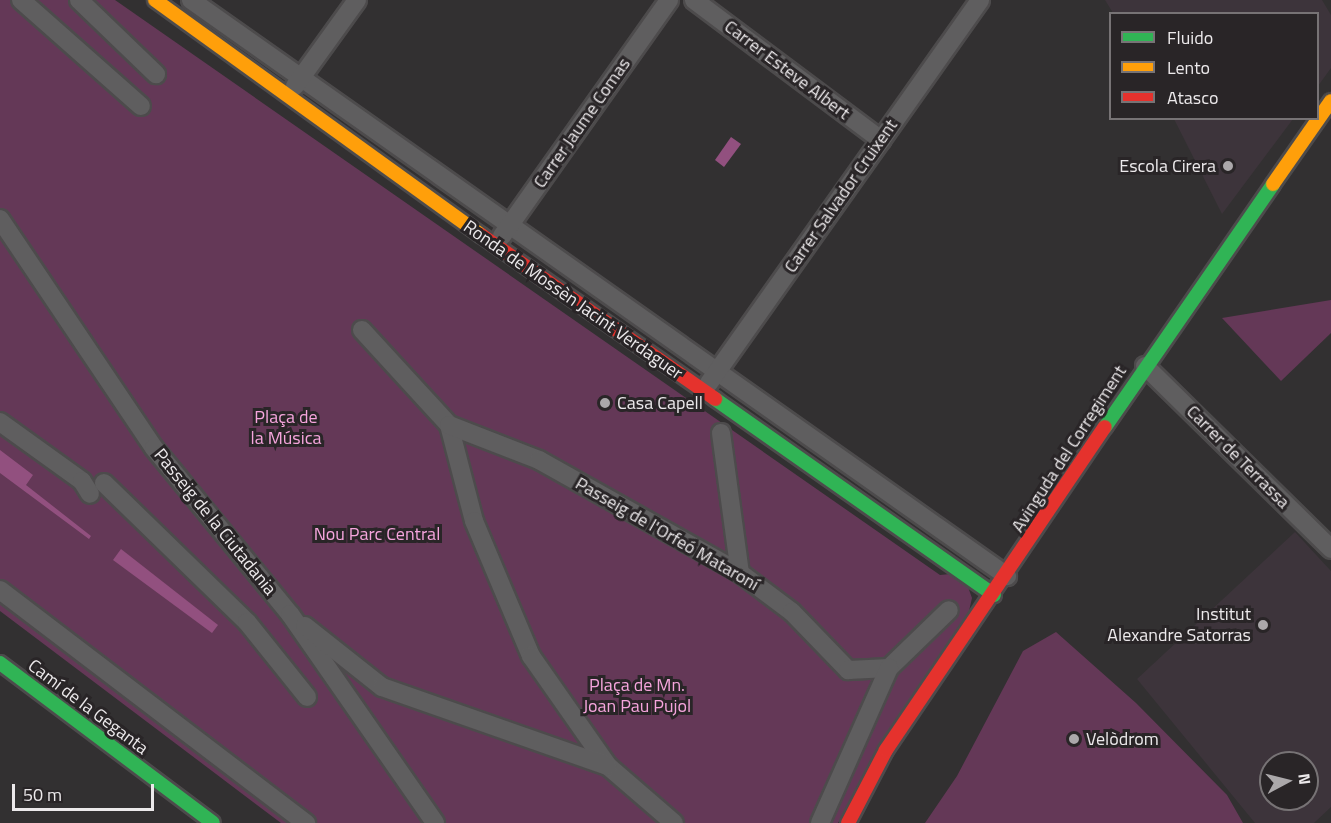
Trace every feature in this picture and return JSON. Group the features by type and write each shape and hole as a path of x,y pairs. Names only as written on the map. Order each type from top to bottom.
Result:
{"street":[{"path":"21,0 141,106"},
{"path":"79,0 156,74"},
{"name":"Ronda de Mossèn Jacint Verdaguer","path":"155,0 496,246 994,595"},
{"name":"Ronda de Mossèn Jacint Verdaguer","path":"191,0 716,374 1007,576"},
{"path":"288,97 357,0"},
{"name":"Carrer Jaume Comas","path":"496,246 669,0"},
{"name":"Carrer Esteve Albert","path":"693,0 881,140"},
{"name":"Carrer Salvador Cruixent","path":"704,392 980,0"},
{"name":"Avinguda del Corregiment","path":"1319,118 1331,101"},
{"name":"Avinguda del Corregiment","path":"848,823 886,750 1007,576 1145,366 1318,120"},
{"name":"Passeig de la Ciutadania","path":"0,219 154,448 290,614 435,823"},
{"path":"362,330 449,425 474,521 513,620 531,656 608,766 674,823"},
{"name":"Carrer de Terrassa","path":"1145,366 1331,549"},
{"path":"0,422 82,481 97,489 247,622 307,697"},
{"name":"Passeig de l'Orfeó Mataroní","path":"449,425 539,460 740,573 792,612 848,670 889,668"},
{"path":"721,433 740,573"},
{"path":"0,590 306,823"},
{"path":"820,823 889,668 949,610"},
{"path":"290,614 382,687 608,766"},
{"name":"Camí de la Geganta","path":"0,663 213,823"}],"shaded area":[{"path":"1105,0 1322,0 1331,15 1331,68 1319,85 1319,12 1112,12"},
{"name":"Escola Cirera","path":"1175,120 1292,120 1222,214"},
{"path":"731,137 741,144 724,167 715,160"},
{"path":"0,450 33,475 26,485 91,536 89,539 0,473"},
{"name":"Institut Alexandre Satorras","path":"1295,532 1331,571 1331,807 1314,823 1255,823 1137,679"},
{"path":"121,549 218,625 212,633 113,560"}],"green space":[{"name":"Nou Parc Central","path":"0,0 115,0 940,575 950,574 968,587 972,598 969,611 838,823 281,823 0,611"},
{"path":"1331,300 1331,333 1281,381 1222,318"},
{"name":"Velòdrom","path":"1056,632 1136,703 1227,795 1243,823 925,823 957,776 1023,651"}],"traffic: fast":[{"path":"1105,427 1273,184"},
{"path":"715,399 994,595"},
{"path":"0,663 213,823"}],"traffic: slow":[{"path":"155,0 481,235"},
{"path":"1319,118 1331,101"},
{"path":"1273,184 1318,120"}],"traffic: jam":[{"path":"481,235 715,399"},
{"path":"848,823 886,750 1105,427"}],"place":[{"name":"Escola Cirera","path":"1228,166"},
{"name":"Casa Capell","path":"605,403"},
{"name":"Institut Alexandre Satorras","path":"1263,625"},
{"name":"Velòdrom","path":"1074,739"}],"park label":[{"name":"Plaça de la Música","path":"286,428"},
{"name":"Plaça de Mn. Joan Pau Pujol","path":"637,696"}]}
